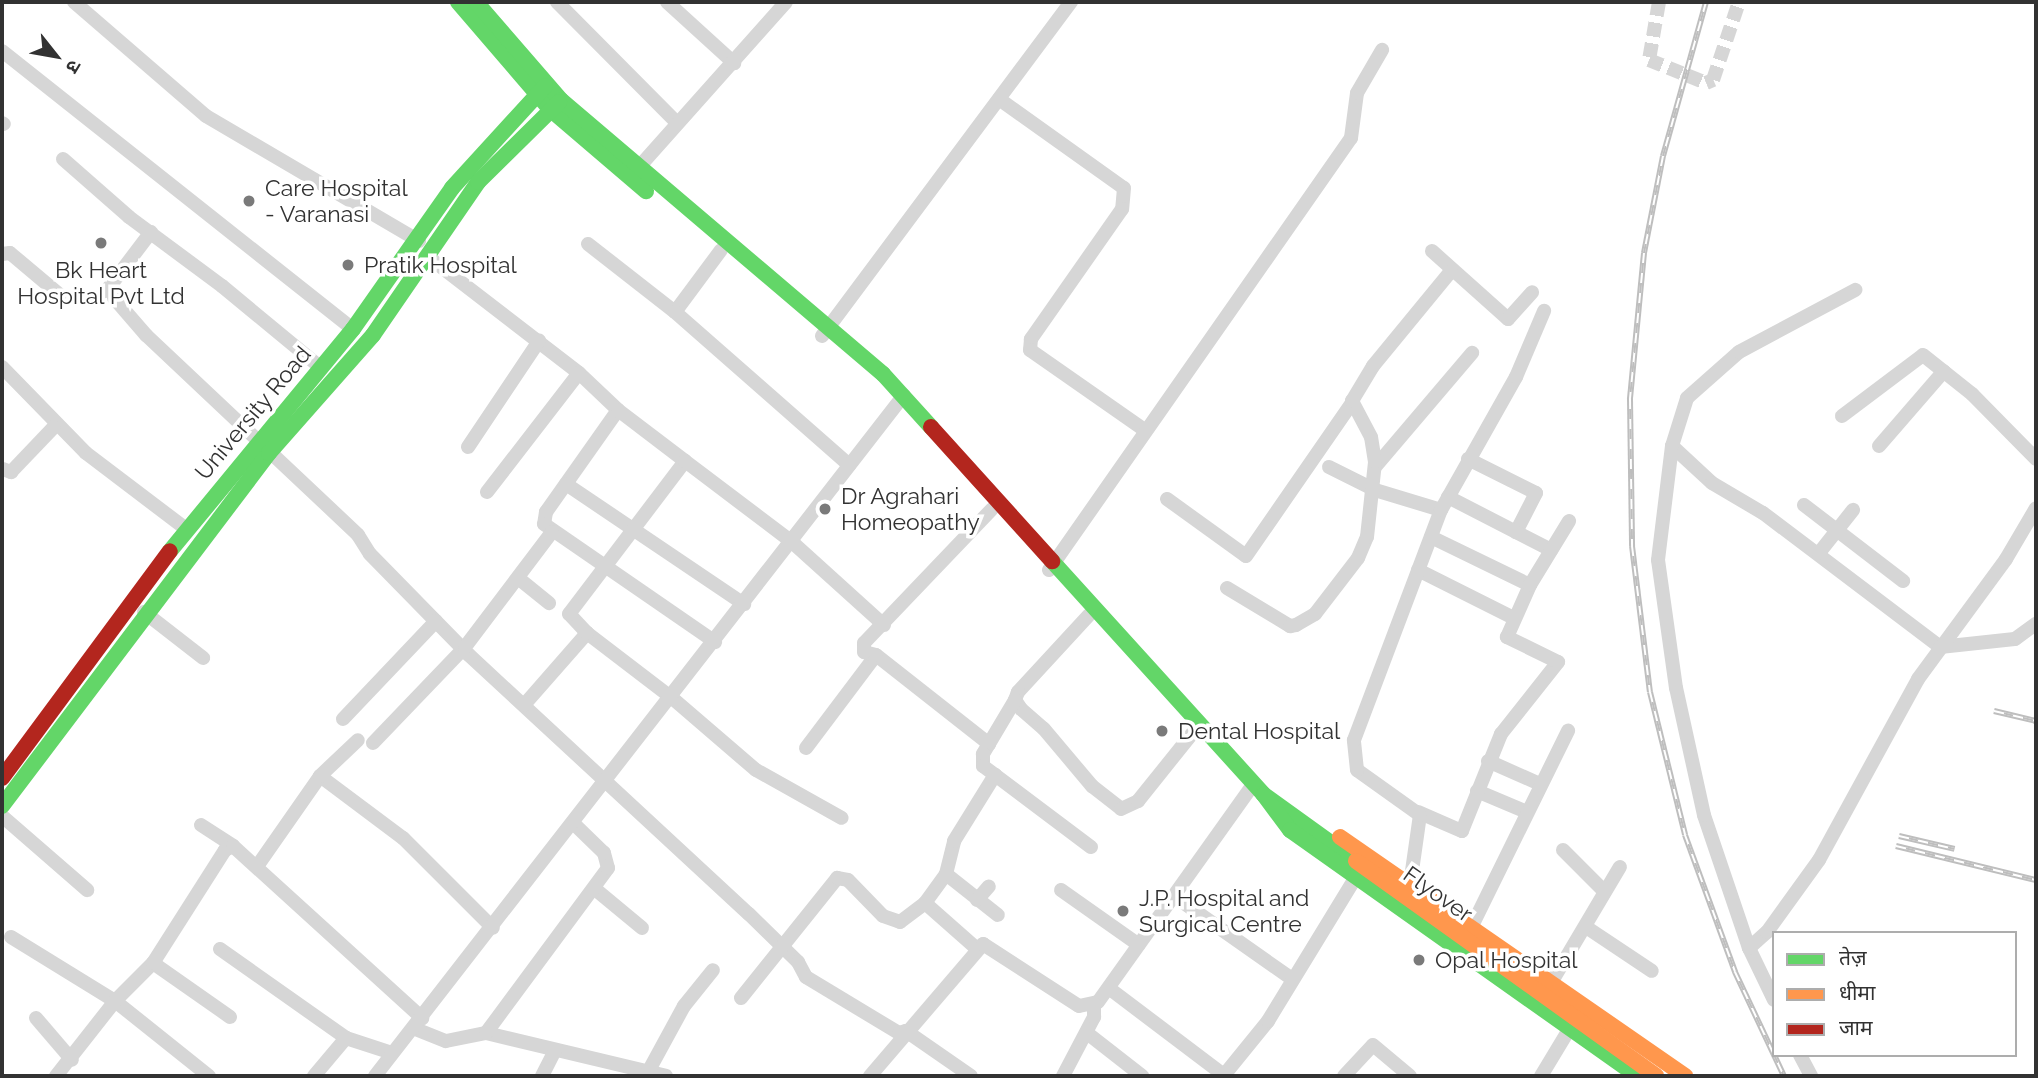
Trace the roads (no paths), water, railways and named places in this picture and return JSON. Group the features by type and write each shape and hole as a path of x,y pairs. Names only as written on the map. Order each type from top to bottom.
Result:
{"main road":[{"path":"458,2 556,105 721,250 827,331"},
{"path":"476,2 524,71"},
{"name":"University Road","path":"2,778 160,577 186,528 353,329 419,242 453,188 521,124 542,89"},
{"path":"2,806 144,612 160,577 373,335 521,124 556,105"},
{"path":"556,105 639,167 827,331 900,399 1052,567 1232,755 1242,773 1290,830 1638,1076"},
{"path":"900,399 992,509 1052,567 1089,615 1225,765 1242,773"},
{"path":"1258,790 1305,813 1685,1076"},
{"name":"Flyover","path":"1258,790 1282,810 1656,1076"}],"street":[{"path":"74,2 206,116 419,242"},
{"path":"557,2 677,123"},
{"path":"667,2 734,63"},
{"path":"639,167 734,63 785,2"},
{"path":"827,331 1071,2"},
{"path":"1052,567 1351,138 1357,93 1382,50"},
{"path":"2,51 353,329"},
{"path":"999,99 1124,188 1122,209 1031,339 1030,350 1146,431"},
{"path":"63,159 321,368"},
{"path":"151,232 109,284 109,294 209,398 358,535 370,554 436,621 524,705 609,780 782,947 806,977 898,1032 905,1031 971,1076"},
{"path":"588,244 675,312 849,465"},
{"path":"675,312 721,250"},
{"path":"1432,251 1451,271 1508,319 1532,292"},
{"path":"2,254 10,253 60,295"},
{"path":"427,256 579,373 618,410 792,542 884,625"},
{"path":"1167,499 1246,556 1352,403 1373,366 1451,271"},
{"path":"1772,996 1749,948 1704,815 1676,688 1658,561 1672,446 1687,398 1739,352 1855,289"},
{"path":"1544,311 1516,377 1445,504 1374,682 1354,740 1354,757 1364,776 1418,812 1462,831 1488,761 1512,716 1558,662 1507,637 1531,585 1569,520"},
{"path":"468,447 539,341"},
{"path":"1375,467 1472,353"},
{"path":"1842,416 1917,356 1927,357 2036,458"},
{"path":"2,367 86,453 186,528"},
{"path":"1879,446 1944,371"},
{"path":"487,492 579,373"},
{"path":"375,1076 609,780 669,696 715,642 900,399"},
{"path":"1227,588 1290,626 1302,623 1321,608 1358,558 1367,537 1375,490 1375,467 1371,437 1352,403"},
{"path":"618,410 544,519 552,532 606,563 715,642"},
{"path":"2,469 11,472 54,427"},
{"path":"1672,446 1712,482 1819,553 1940,647 2015,639 2036,624"},
{"path":"1468,459 1536,494 1516,532"},
{"path":"685,461 569,614 587,633 669,696 756,770 842,818"},
{"path":"1329,467 1375,490 1445,504 1516,532 1551,550"},
{"path":"2,469 16,481"},
{"path":"566,484 630,531 744,604"},
{"path":"1804,505 1903,582"},
{"path":"1749,948 1767,932 1819,860 1918,679 2006,559 2036,508"},
{"path":"989,744 876,655 862,648 992,509"},
{"path":"1819,553 1853,510"},
{"path":"258,865 320,776 366,742 465,647 552,532"},
{"path":"1431,537 1531,585"},
{"path":"1418,570 1514,618"},
{"path":"518,578 549,603"},
{"path":"144,612 203,659"},
{"path":"1089,615 1015,700 989,744 983,766 1091,847"},
{"path":"342,719 436,621"},
{"path":"524,705 587,633"},
{"path":"806,748 876,655"},
{"path":"1015,700 1092,786 1121,809 1138,801 1194,731"},
{"path":"1471,928 1568,731"},
{"path":"1488,761 1540,784"},
{"path":"741,998 837,878 848,880 883,916 900,922 925,903 946,874 954,841 995,775"},
{"path":"320,776 403,838 492,928"},
{"path":"1063,1076 1087,1033 1094,1004 1110,989 1174,896 1258,790"},
{"path":"1477,791 1527,812"},
{"path":"1410,886 1421,822 1418,812"},
{"path":"2,816 87,890"},
{"path":"486,1033 608,868 607,859 573,823"},
{"path":"201,825 258,865 418,1023 446,1041 486,1033 666,1076"},
{"path":"56,1076 72,1060 115,1001 153,963 225,850 233,846"},
{"path":"1563,850 1605,892"},
{"path":"1551,983 1620,867"},
{"path":"946,874 998,915"},
{"path":"1110,989 1225,1075 1268,1021 1356,877"},
{"path":"977,900 989,886"},
{"path":"595,889 642,928"},
{"path":"1061,890 1139,945"},
{"path":"1174,896 1293,979"},
{"path":"925,903 976,948"},
{"path":"1586,927 1652,971"},
{"path":"11,937 115,1001 202,1074"},
{"path":"870,1076 976,948 990,945 1079,1006 1094,1004"},
{"path":"219,948 346,1038 393,1053"},
{"path":"153,963 230,1017"},
{"path":"648,1072 684,1006 713,970"},
{"path":"36,1018 72,1060"},
{"path":"1541,1076 1570,1028"},
{"path":"1087,1033 1142,1076"},
{"path":"314,1076 346,1038"},
{"path":"1344,1076 1373,1045 1410,1076"},
{"path":"542,1076 555,1050"},
{"path":"1801,1057 1811,1076"}],"tunnel":[{"path":"1659,2 1649,60 1706,83 1713,80 1739,2"}],"railway":[{"path":"1706,2 1663,156 1644,253 1630,399 1632,546 1650,692 1685,835 1735,972 1772,1051"},
{"path":"1994,711 2036,721"},
{"path":"1899,836 1955,849"},
{"path":"1896,846 2036,880"},
{"path":"1775,1057 1784,1076"}],"place":[{"name":"Care Hospital - Varanasi","path":"249,201"},
{"name":"Bk Heart Hospital Pvt Ltd","path":"101,243"},
{"name":"Pratik Hospital","path":"348,265"},
{"name":"Dr Agrahari Homeopathy","path":"825,509"},
{"name":"Dental Hospital","path":"1162,731"},
{"name":"J.P. Hospital and Surgical Centre","path":"1123,911"},
{"name":"Opal Hospital","path":"1419,960"}]}
